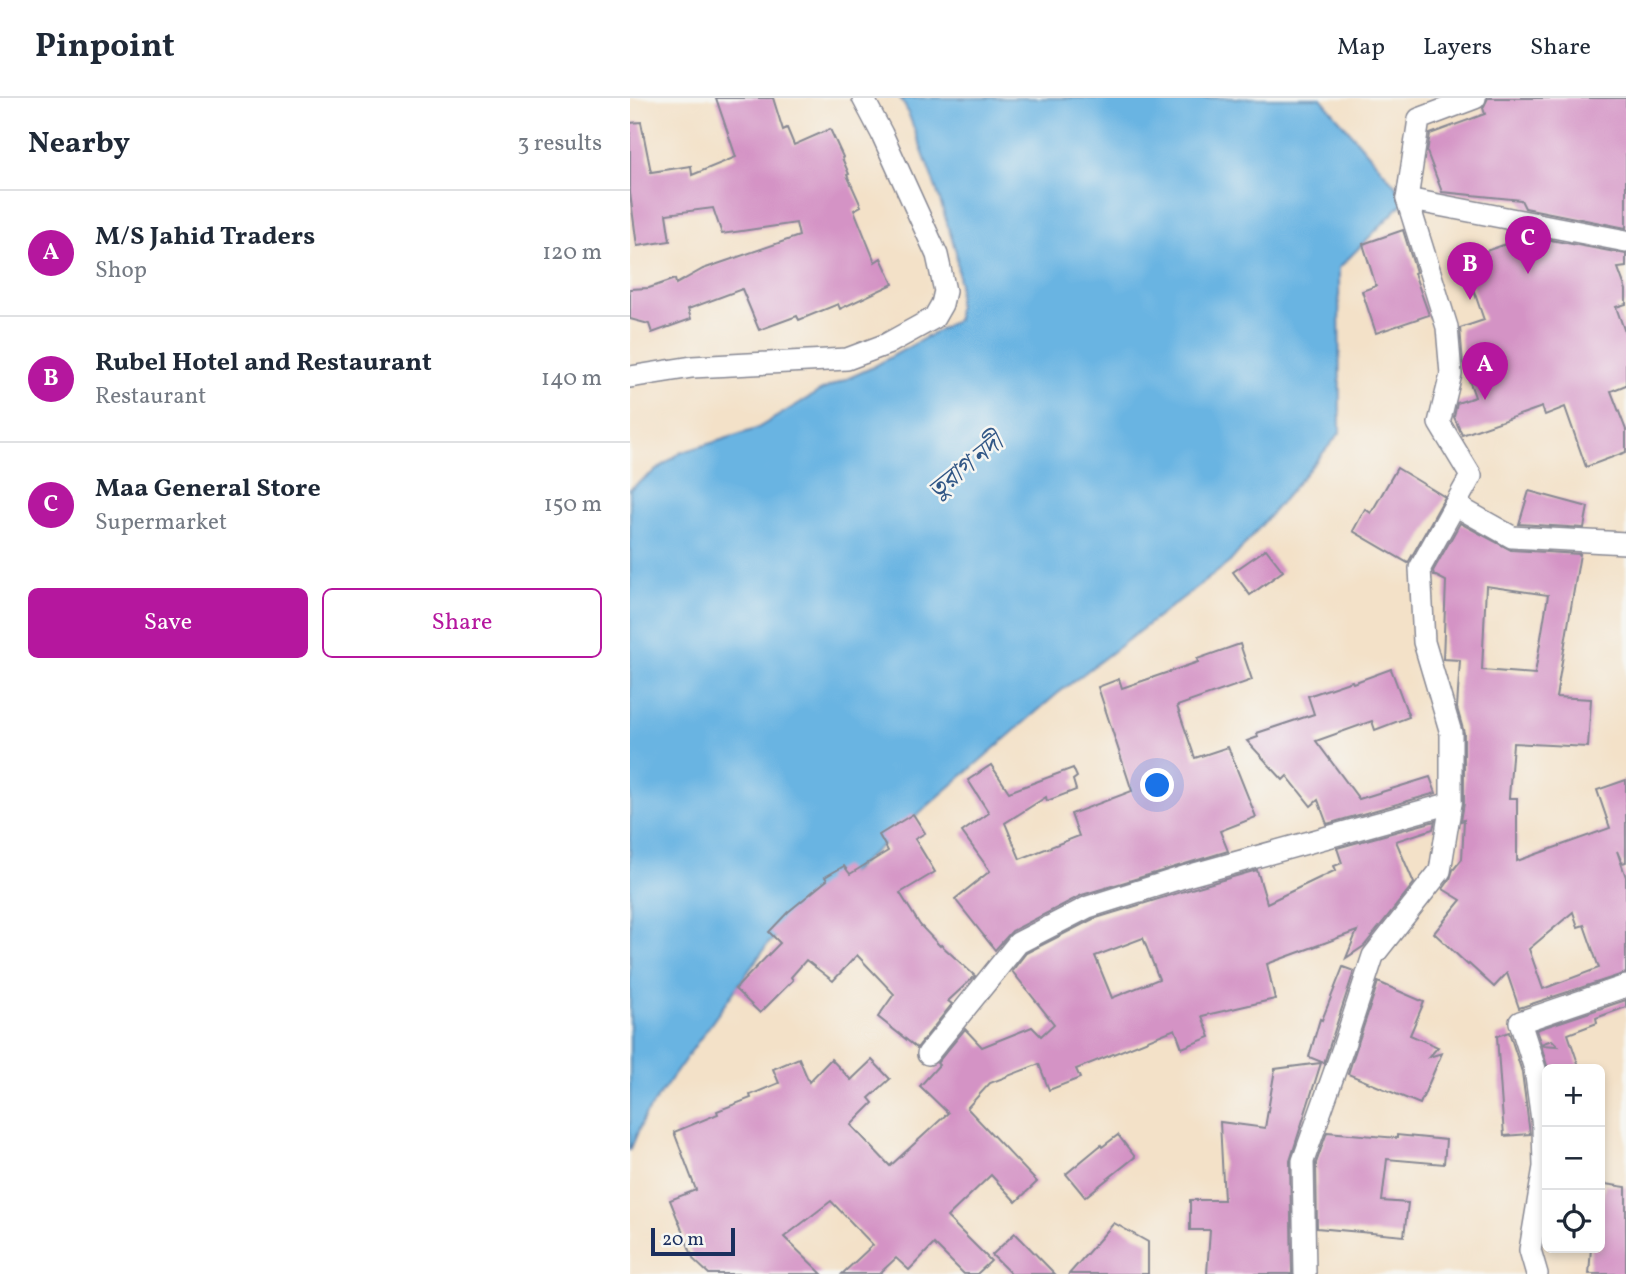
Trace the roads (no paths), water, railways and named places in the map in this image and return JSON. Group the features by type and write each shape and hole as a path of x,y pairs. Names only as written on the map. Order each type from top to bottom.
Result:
{"street":[{"path":"630,377 692,367 847,359 887,344 934,318 942,304 945,291 937,255 863,98"},
{"path":"1306,1274 1303,1161 1373,956 1440,871 1451,803 1451,733 1424,642 1420,568 1471,476 1440,422 1451,374 1447,327 1407,199 1419,119 1475,98"},
{"path":"1407,199 1626,241"},
{"path":"1455,505 1512,537 1626,543"},
{"path":"928,1054 1018,943 1088,907 1188,876 1451,803"},
{"path":"1537,1274 1530,1250 1544,1167 1543,1127 1535,1069 1520,1022 1626,986"}],"water":[{"name":"তুরাগ নদী","path":"900,98 1321,98 1407,199 1339,268 1340,433 1230,562 1057,694 768,944 644,1117 630,1151 630,489 680,453 756,429 820,391 871,368 957,320 959,284 956,252 937,191"}],"place":[{"name":"Maa General Store","path":"1528,274"},
{"name":"Rubel Hotel and Restaurant","path":"1470,300"},
{"name":"M/S Jahid Traders","path":"1485,400"}]}
